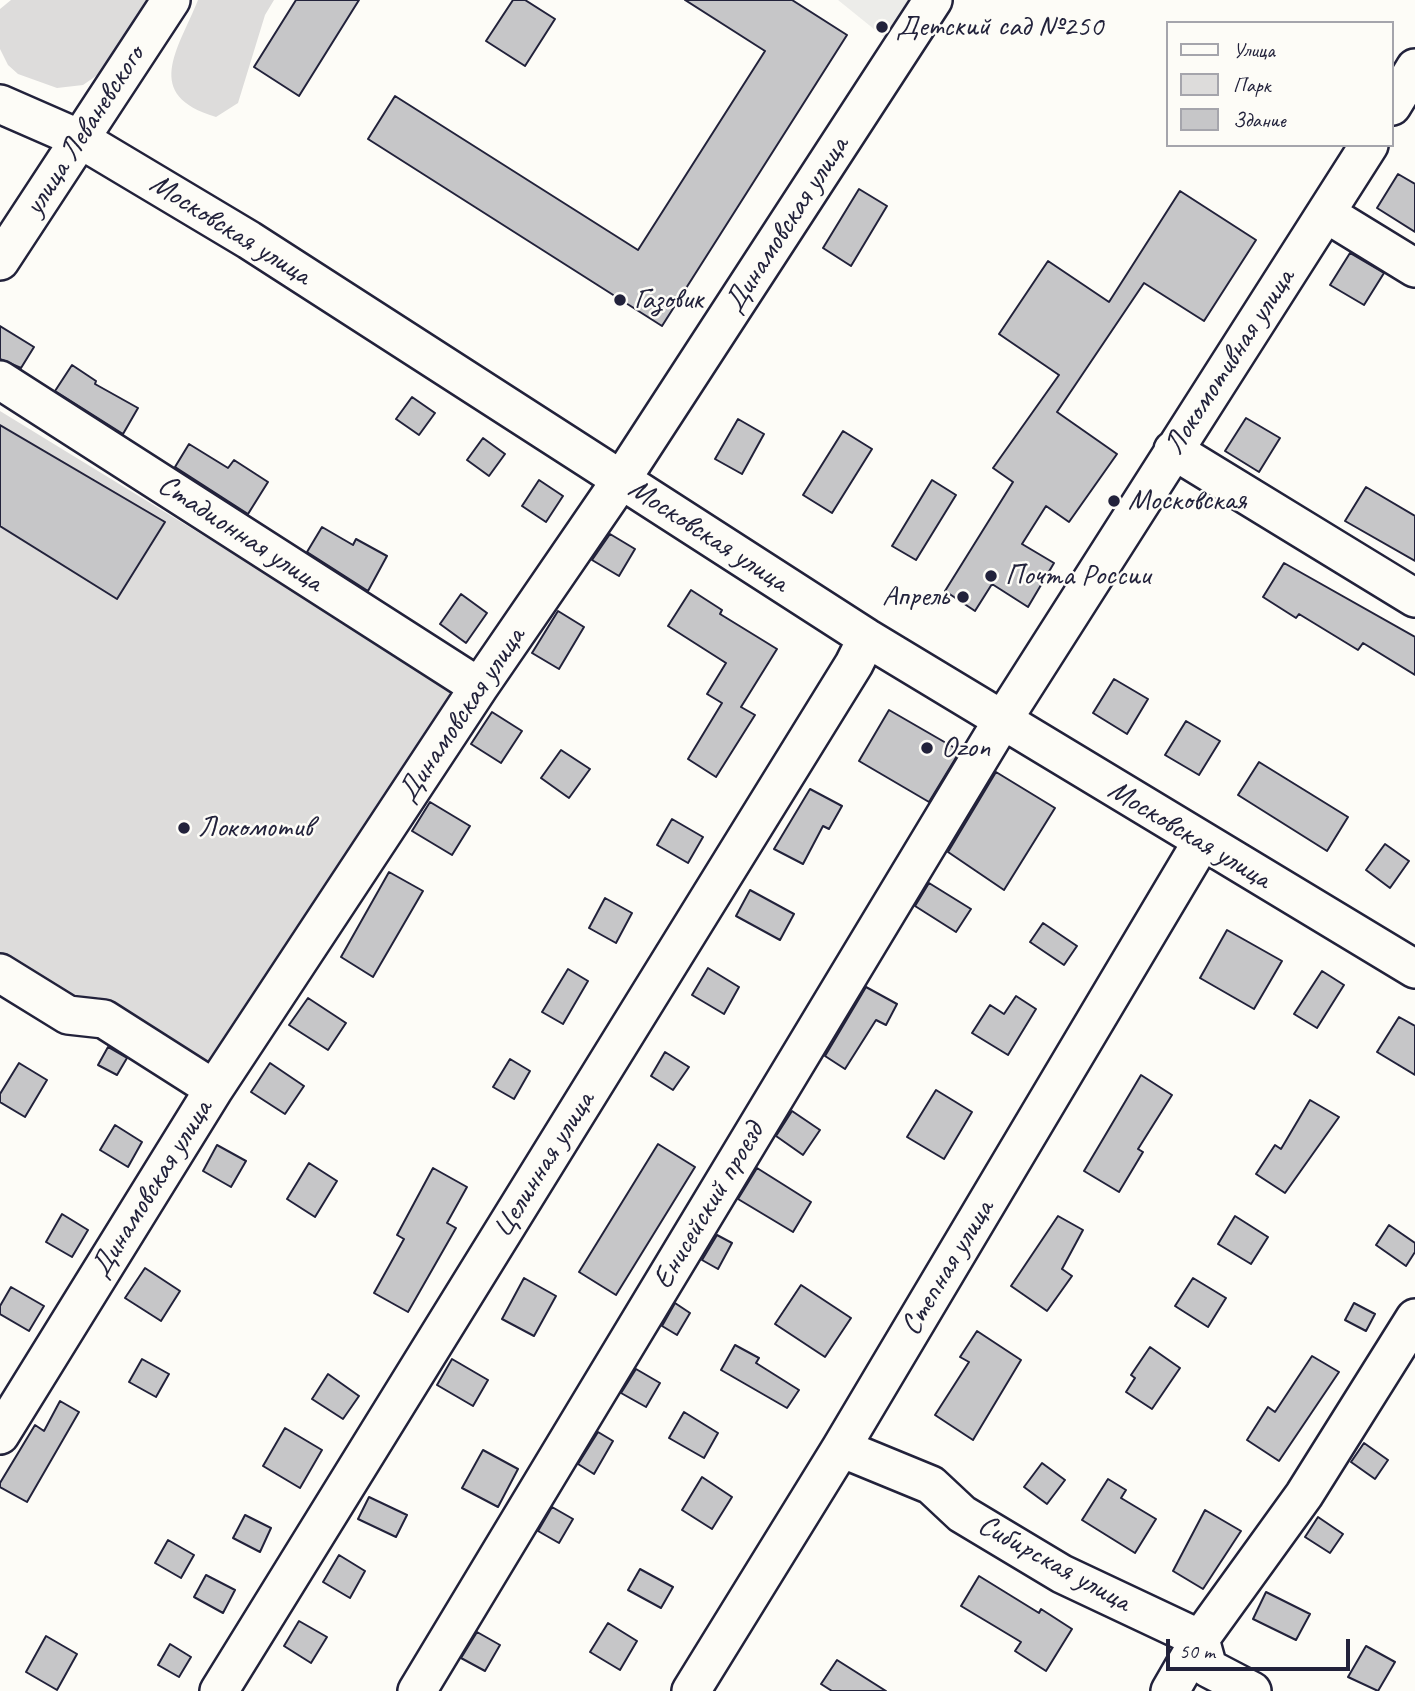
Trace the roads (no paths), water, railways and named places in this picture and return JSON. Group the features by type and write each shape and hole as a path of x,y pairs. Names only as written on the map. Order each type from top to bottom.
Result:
{"street":[{"name":"улица Леваневского","path":"0,261 171,0"},
{"name":"Динамовская улица","path":"0,1435 214,1089 479,687 621,480 933,0"},
{"path":"1394,103 1415,68"},
{"name":"Московская улица","path":"0,104 80,139 249,240 867,638 1201,843 1415,969"},
{"name":"Локомотивная улица","path":"1002,721 1173,450 1327,214 1367,147"},
{"path":"1327,214 1415,268"},
{"name":"Стадионная улица","path":"0,380 479,687"},
{"path":"1173,450 1415,598"},
{"name":"Целинная улица","path":"219,1691 854,664 867,638"},
{"name":"Енисейский проезд","path":"417,1691 1002,721"},
{"name":"Степная улица","path":"691,1691 841,1448 1201,843"},
{"path":"0,973 68,1015 104,1019 214,1089"},
{"path":"1170,1691 1199,1639 1304,1495 1415,1318"},
{"name":"Сибирская улица","path":"841,1448 931,1485 962,1514 1062,1574 1199,1639"},
{"path":"1199,1639 1208,1668 1252,1691"}],"place":[{"name":"Детский сад №250","path":"882,27"},
{"name":"Газовик","path":"620,300"},
{"name":"Московская","path":"1114,501"},
{"name":"Почта России","path":"991,576"},
{"name":"Апрель","path":"963,597"},
{"name":"Ozon","path":"927,748"},
{"name":"Локомотив","path":"184,828"}]}
